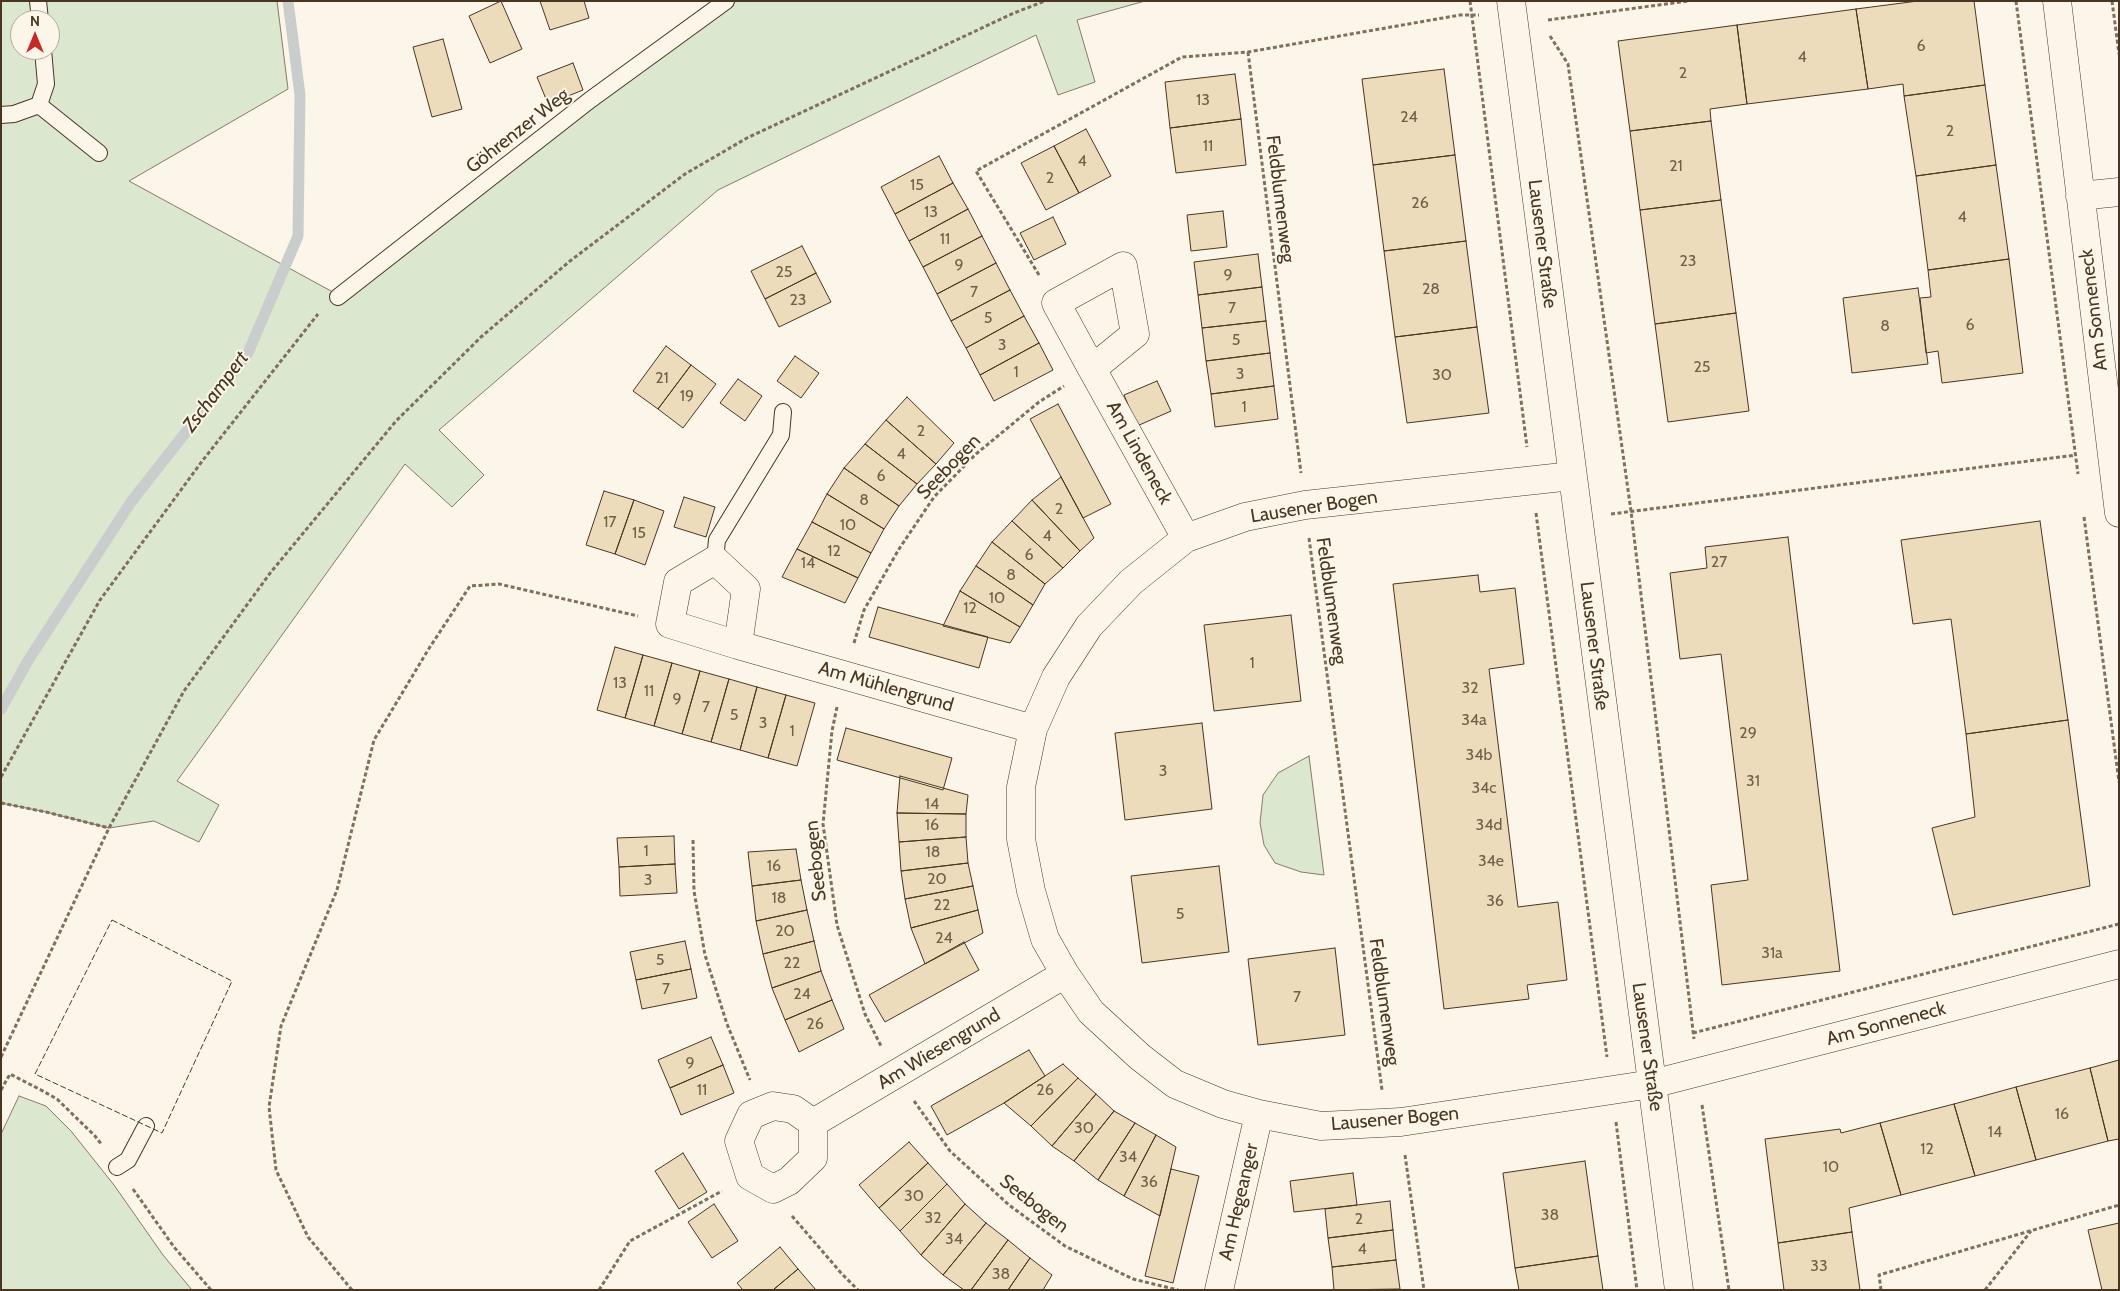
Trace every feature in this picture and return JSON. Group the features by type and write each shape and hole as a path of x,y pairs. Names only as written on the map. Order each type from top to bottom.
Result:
{"street":[{"name":"Am Sonneneck","path":"2057,1 2119,512"},
{"name":"Lausener Straße","path":"1512,10 1679,1290"},
{"path":"2080,196 2119,192"},
{"path":"1056,303 1123,266 1135,334 1092,369"},
{"name":"Am Lindeneck","path":"1056,303 1186,538"},
{"name":"Lausener Bogen","path":"1572,476 1305,505 1245,517 1186,538 1131,582 1089,626 1056,676 1033,729 1021,787 1021,839 1031,891 1045,939 1065,974 1091,1012 1140,1057 1174,1084 1223,1104 1259,1114 1321,1126 1394,1123 1652,1084"},
{"path":"670,624 678,582 716,560 746,589 738,645"},
{"name":"Am Mühlengrund","path":"670,624 1033,729"},
{"name":"Am Sonneneck","path":"1652,1084 2119,964"},
{"name":"Am Wiesengrund","path":"813,1123 896,1076 1065,974"},
{"path":"773,1106 793,1109 813,1123 813,1158 789,1181 773,1189 750,1176 739,1141 751,1115 773,1106"},
{"name":"Am Hegeanger","path":"1219,1290 1259,1114"}],"lane":[{"name":"Göhrenzer Weg","path":"338,297 590,100 726,1"},
{"path":"39,105 46,84 44,60"},
{"path":"1,115 14,114 39,105"},
{"path":"39,105 99,153"},
{"path":"716,560 717,540 781,435 783,412"},
{"path":"118,1167 128,1160 146,1126"}],"path":[{"path":"1,1057 109,828 184,691 271,572 396,421 481,337 570,261 693,169 747,138 1014,13 1046,1"},
{"path":"1470,1 1637,1290"},
{"path":"1512,10 1540,21 1688,1"},
{"path":"2016,1 2078,475"},
{"path":"2112,1 2119,54"},
{"path":"1056,303 976,171 1182,57 1248,52 1460,16"},
{"path":"1540,21 1568,64 1631,511 1693,1033 1729,1290"},
{"name":"Feldblumenweg","path":"1248,52 1305,505 1394,1123 1424,1290"},
{"path":"1,777 100,600 202,460 312,320 338,297"},
{"name":"Seebogen","path":"1092,369 1039,402 976,454 934,497 899,549 864,610 844,674 832,731 823,824 837,924 865,1014 896,1076 950,1151 1009,1205 1065,1246 1133,1279 1178,1290"},
{"path":"1578,519 2110,450"},
{"path":"2084,514 2119,782"},
{"path":"352,1290 308,1237 276,1170 270,1108 281,1026 337,890 374,740 428,650 470,586 499,584 670,624"},
{"path":"1,803 109,828"},
{"path":"693,840 694,891 705,955 727,1024 750,1081 773,1106"},
{"path":"1693,1033 2119,924"},
{"path":"1,1090 10,1074 57,1099 95,1136 174,1247 211,1290"},
{"path":"600,1290 630,1241 750,1176"},
{"path":"773,1189 794,1219 858,1290"},
{"path":"1882,1290 1879,1275 2119,1205"},
{"path":"1986,1290 2032,1230"}],"green space":[{"path":"1,1 277,1 288,89 129,181 346,301 634,73 736,1 1145,1 1077,20 1095,82 1058,95 1036,35 718,190 439,430 484,475 452,507 405,464 177,781 219,805 199,842 154,821 109,828 1,803"},
{"path":"1309,756 1324,875 1301,872 1275,863 1264,845 1260,823 1263,795 1278,773"},
{"path":"19,1096 46,1106 71,1131 114,1185 163,1255 192,1290 1,1290 1,1134"}],"building":[{"path":"501,1 522,49 490,63 469,16"},
{"path":"540,1 584,1 589,18 550,30"},
{"path":"1918,1 1974,1 1985,85 1904,96 1903,84 1868,89 1856,9"},
{"path":"1856,9 1868,89 1747,104 1737,25"},
{"path":"1737,25 1747,104 1710,109 1711,121 1630,131 1618,41"},
{"path":"443,39 462,109 432,117 413,47"},
{"path":"573,63 583,90 548,104 537,77"},
{"path":"1444,69 1455,155 1373,165 1362,79"},
{"path":"1235,74 1241,119 1170,128 1165,82"},
{"path":"1985,85 1996,165 1916,176 1904,96"},
{"path":"1241,119 1246,165 1176,173 1170,128"},
{"path":"1711,121 1721,200 1640,210 1630,131"},
{"path":"1086,129 1111,176 1079,193 1054,146"},
{"path":"1054,146 1079,193 1046,210 1021,163"},
{"path":"1455,155 1466,241 1384,251 1373,165"},
{"path":"939,156 953,183 895,214 881,187"},
{"path":"1996,165 2009,259 1928,270 1916,176"},
{"path":"953,183 968,209 909,241 895,214"},
{"path":"1721,200 1736,313 1655,324 1640,210"},
{"path":"968,209 982,236 923,267 909,241"},
{"path":"1223,211 1227,247 1191,251 1187,215"},
{"path":"1053,217 1066,244 1034,260 1020,233"},
{"path":"982,236 996,263 937,294 923,267"},
{"path":"1466,241 1477,327 1395,337 1384,251"},
{"path":"802,246 816,273 765,299 751,271"},
{"path":"1258,254 1262,287 1198,295 1194,262"},
{"path":"2009,259 2023,373 1942,383 1938,351 1926,353 1920,298 1931,297 1928,270"},
{"path":"996,263 1010,290 951,321 937,294"},
{"path":"816,273 831,302 779,327 765,299"},
{"path":"1262,287 1266,321 1202,328 1198,295"},
{"path":"1918,288 1928,364 1852,373 1843,298"},
{"path":"1010,290 1024,316 966,348 951,321"},
{"path":"1736,313 1749,411 1668,422 1655,324"},
{"path":"1024,316 1039,343 980,375 966,348"},
{"path":"1266,321 1270,353 1206,361 1202,328"},
{"path":"1477,327 1489,413 1407,423 1395,337"},
{"path":"1039,343 1053,370 994,401 980,375"},
{"path":"666,346 691,365 658,409 633,391"},
{"path":"1270,353 1274,386 1211,394 1206,361"},
{"path":"795,356 819,373 801,398 777,381"},
{"path":"691,365 716,384 683,428 658,409"},
{"path":"738,379 762,396 745,421 720,403"},
{"path":"1157,381 1171,411 1137,426 1124,395"},
{"path":"1274,386 1278,419 1215,427 1211,394"},
{"path":"907,397 954,443 936,464 886,420"},
{"path":"1058,404 1111,504 1083,518 1030,419"},
{"path":"886,420 936,464 917,484 865,444"},
{"path":"865,444 917,484 899,506 844,468"},
{"path":"844,468 899,506 884,529 827,494"},
{"path":"1061,477 1094,538 1080,551 1032,500"},
{"path":"604,491 634,500 615,554 586,545"},
{"path":"827,494 884,529 871,553 812,522"},
{"path":"684,497 715,507 706,537 674,527"},
{"path":"634,500 664,511 645,565 615,554"},
{"path":"1032,500 1080,551 1063,568 1012,521"},
{"path":"1012,521 1063,568 1045,584 992,542"},
{"path":"2040,521 2068,720 1966,734 1951,619 1913,624 1901,540"},
{"path":"812,522 871,553 858,578 797,549"},
{"path":"1788,537 1840,971 1722,985 1711,885 1748,880 1721,654 1680,659 1670,573 1707,568 1705,547"},
{"path":"992,542 1045,584 1033,605 976,566"},
{"path":"797,549 858,578 845,603 782,577"},
{"path":"976,566 1033,605 1020,627 960,591"},
{"path":"1478,575 1480,592 1515,588 1524,664 1489,669 1518,907 1558,902 1567,980 1527,985 1529,999 1444,1009 1393,584"},
{"path":"960,591 1020,627 1010,643 943,626"},
{"path":"878,607 988,637 979,668 869,637"},
{"path":"1291,615 1301,701 1214,711 1204,625"},
{"path":"615,647 643,655 625,718 597,710"},
{"path":"643,655 672,663 654,726 625,718"},
{"path":"672,663 700,671 682,734 654,726"},
{"path":"700,671 729,679 711,742 682,734"},
{"path":"729,679 757,687 740,750 711,742"},
{"path":"757,687 786,695 768,758 740,750"},
{"path":"786,695 815,703 797,766 768,758"},
{"path":"2068,720 2090,886 1953,915 1932,828 1975,817 1966,734"},
{"path":"1202,723 1212,809 1125,820 1115,733"},
{"path":"846,728 952,758 943,790 837,760"},
{"path":"900,776 968,795 966,814 897,813"},
{"path":"897,813 966,814 966,837 899,842"},
{"path":"674,836 675,864 619,867 617,838"},
{"path":"966,837 968,863 901,871 899,842"},
{"path":"796,849 801,880 752,886 748,852"},
{"path":"968,863 973,886 905,899 901,871"},
{"path":"675,864 677,893 620,896 619,867"},
{"path":"1219,866 1229,952 1142,963 1131,876"},
{"path":"801,880 807,910 756,921 752,886"},
{"path":"973,886 978,910 911,928 905,899"},
{"path":"807,910 814,941 763,954 756,921"},
{"path":"978,910 983,933 925,964 911,928"},
{"path":"685,941 691,969 636,980 630,952"},
{"path":"814,941 821,971 772,988 763,954"},
{"path":"964,942 979,970 885,1022 869,995"},
{"path":"1335,948 1345,1035 1258,1045 1248,959"},
{"path":"691,969 697,998 642,1009 636,980"},
{"path":"821,971 832,1000 785,1020 772,988"},
{"path":"832,1000 844,1029 799,1052 785,1020"},
{"path":"711,1037 723,1065 670,1088 658,1060"},
{"path":"1029,1050 1045,1076 1004,1103 947,1135 931,1106"},
{"path":"2119,1060 2119,1139 2108,1141 2090,1068"},
{"path":"1063,1064 1078,1078 1031,1126 1004,1103"},
{"path":"723,1065 734,1093 681,1115 670,1088"},
{"path":"2090,1068 2108,1141 2036,1160 2016,1087"},
{"path":"1078,1078 1096,1094 1052,1146 1031,1126"},
{"path":"2016,1087 2036,1160 1975,1176 1954,1104"},
{"path":"1096,1094 1114,1111 1074,1161 1052,1146"},
{"path":"1954,1104 1975,1176 1901,1195 1880,1123"},
{"path":"1114,1111 1135,1123 1098,1180 1074,1161"},
{"path":"1135,1123 1156,1135 1124,1196 1098,1180"},
{"path":"1880,1123 1901,1195 1849,1208 1852,1232 1778,1243 1765,1139 1840,1129 1841,1133"},
{"path":"1156,1135 1176,1147 1160,1216 1124,1196"},
{"path":"909,1142 928,1163 879,1208 859,1185"},
{"path":"683,1153 707,1192 679,1209 655,1171"},
{"path":"1585,1161 1598,1256 1515,1268 1503,1173"},
{"path":"928,1163 947,1184 900,1231 879,1208"},
{"path":"1171,1169 1199,1176 1173,1283 1145,1276"},
{"path":"1353,1173 1357,1205 1294,1212 1290,1181"},
{"path":"947,1184 965,1204 921,1255 900,1231"},
{"path":"1390,1201 1393,1230 1328,1238 1325,1209"},
{"path":"714,1204 738,1241 712,1258 688,1222"},
{"path":"965,1204 986,1223 943,1275 921,1255"},
{"path":"986,1223 1008,1240 971,1290 964,1290 943,1275"},
{"path":"2119,1223 2119,1290 2102,1290 2088,1230"},
{"path":"1393,1230 1396,1260 1332,1267 1328,1238"},
{"path":"1852,1232 1860,1290 1784,1290 1778,1243"},
{"path":"1008,1240 1030,1258 1008,1290 971,1290"},
{"path":"780,1247 798,1269 773,1290 743,1290 737,1283"},
{"path":"1598,1256 1603,1290 1519,1290 1515,1268"},
{"path":"1030,1258 1052,1275 1043,1290 1008,1290"},
{"path":"1396,1260 1400,1289 1334,1290 1332,1267"},
{"path":"798,1269 816,1290 773,1290"}],"waterway":[{"name":"Zschampert","path":"1,709 29,659 131,502 248,353 298,236 300,95 288,1"}],"fence":[{"path":"112,920 232,981 162,1133 35,1074 112,920"}]}
